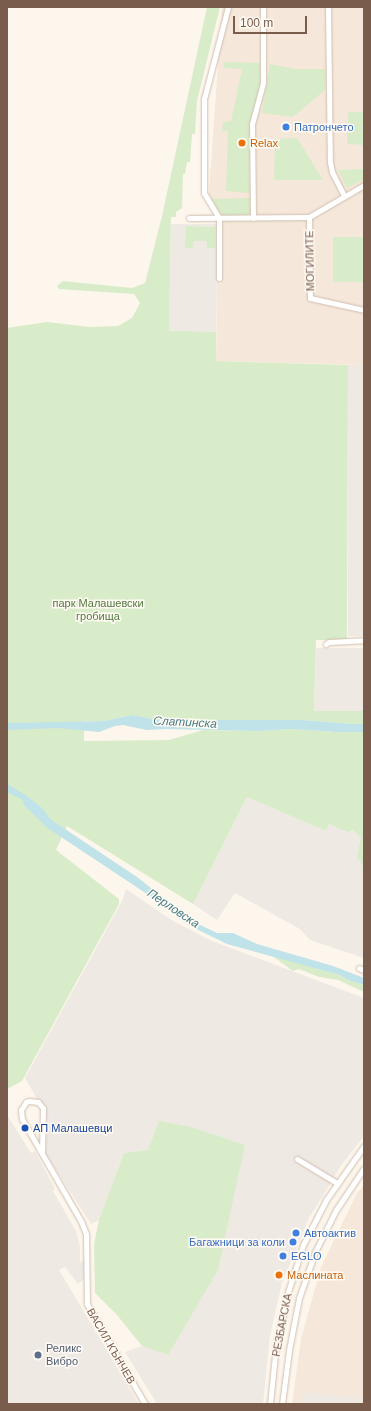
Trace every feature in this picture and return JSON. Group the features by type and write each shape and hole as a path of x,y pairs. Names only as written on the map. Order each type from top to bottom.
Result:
{"street":[{"path":"219,278 219,218 204,193 204,99 228,7"},
{"path":"253,218 252,124 263,83 263,7"},
{"path":"328,7 330,162 332,172 344,196"},
{"path":"189,218 309,217 364,185"},
{"name":"МОГИЛИТЕ","path":"309,217 310,298 364,310"},
{"path":"326,644 329,642 364,640"},
{"name":"ВАСИЛ КЪНЧЕВ","path":"42,1152 43,1108 38,1102 29,1101 23,1106 21,1115 81,1221 86,1234 87,1304 145,1404"},
{"name":"РЕЗБАРСКА","path":"270,1404 276,1345 288,1292 303,1245 326,1200 364,1146"},
{"path":"297,1159 338,1183"},
{"name":"РЕЗБАРСКА","path":"282,1404 289,1350 299,1298 315,1252 336,1210 364,1168"}],"shaded area":[{"path":"222,7 364,7 364,365 216,361 218,224 209,193"},
{"path":"171,224 218,224 216,332 169,332"},
{"path":"348,365 364,365 364,636 348,636"},
{"path":"316,648 364,648 364,711 314,712"},
{"path":"364,782 364,958 310,940 300,929 235,893 217,920 193,904 247,797 326,831 329,824"},
{"path":"126,889 173,921 212,941 364,998 364,1136 343,1163 309,1218 282,1283 270,1336 263,1404 157,1404 125,1352 142,1346 168,1355 148,1150 124,1153 99,1220 91,1224 46,1154 47,1116 25,1078 122,901"},
{"path":"7,1115 31,1153 35,1151 55,1189 53,1191 76,1231 80,1246 80,1262 84,1261 84,1279 78,1284 65,1267 59,1270 139,1404 7,1404"},
{"path":"364,1185 364,1404 292,1404 301,1339 321,1267 357,1193"},
{"path":"303,1392 361,1399 360,1404 302,1404"}],"green space":[{"name":"парк Малашевски гробища","path":"207,7 220,7 197,101 195,134 192,134 190,162 187,162 185,174 183,174 182,208 176,212 176,217 171,217 169,331 216,332 216,361 348,365 347,640 316,640 314,711 364,711 364,724 303,720 157,720 132,715 104,721 84,721 84,741 169,740 203,730 259,731 291,729 364,732 364,866 357,856 361,838 353,830 348,832 329,824 326,831 247,797 193,904 67,826 56,850 119,899 119,904 22,1081 7,1089 7,328 47,322 90,327 118,326 132,318 140,303 134,294 59,289 57,286 63,281 132,288 145,283 162,216"},
{"path":"223,62 261,63 260,91 250,123 249,193 226,191 228,131 222,131 223,122 231,121 242,69 224,68"},
{"path":"270,64 295,69 325,69 325,90 293,117 262,113"},
{"path":"348,112 364,112 364,145 347,144"},
{"path":"297,138 323,180 274,180 275,139"},
{"path":"364,169 364,179 347,188 338,170"},
{"path":"250,198 250,213 247,215 222,215 212,199"},
{"path":"186,226 215,227 215,248 207,248 207,241 194,241 193,248 185,248"},
{"path":"333,237 364,237 364,282 333,282"},
{"path":"271,955 340,975 348,980 364,985 364,992 338,980 319,977 299,969 293,971"},
{"path":"159,1121 191,1127 245,1145 218,1270 168,1355 142,1346 117,1315 95,1293 94,1244 99,1220 124,1153 148,1150"}],"water":[{"name":"Слатинска","path":"132,715 157,720 303,720 364,724 364,732 291,729 259,731 147,730 123,725 115,726 99,732 58,728 7,730 7,723 104,721"},
{"name":"Перловска","path":"7,784 27,796 42,808 50,819 137,877 194,922 217,933 233,933 257,944 333,966 364,978 364,985 348,980 340,975 227,944 188,925 147,894 46,827 24,805 23,800 7,792"}],"place":[{"name":"Патрончето","path":"286,127"},
{"name":"Relax","path":"242,143"},
{"name":"АП Малашевци","path":"25,1128"},
{"name":"Автоактив","path":"296,1233"},
{"name":"Багажници за коли","path":"293,1242"},
{"name":"EGLO","path":"283,1256"},
{"name":"Маслината","path":"279,1275"},
{"name":"Реликс Вибро","path":"38,1355"}]}
